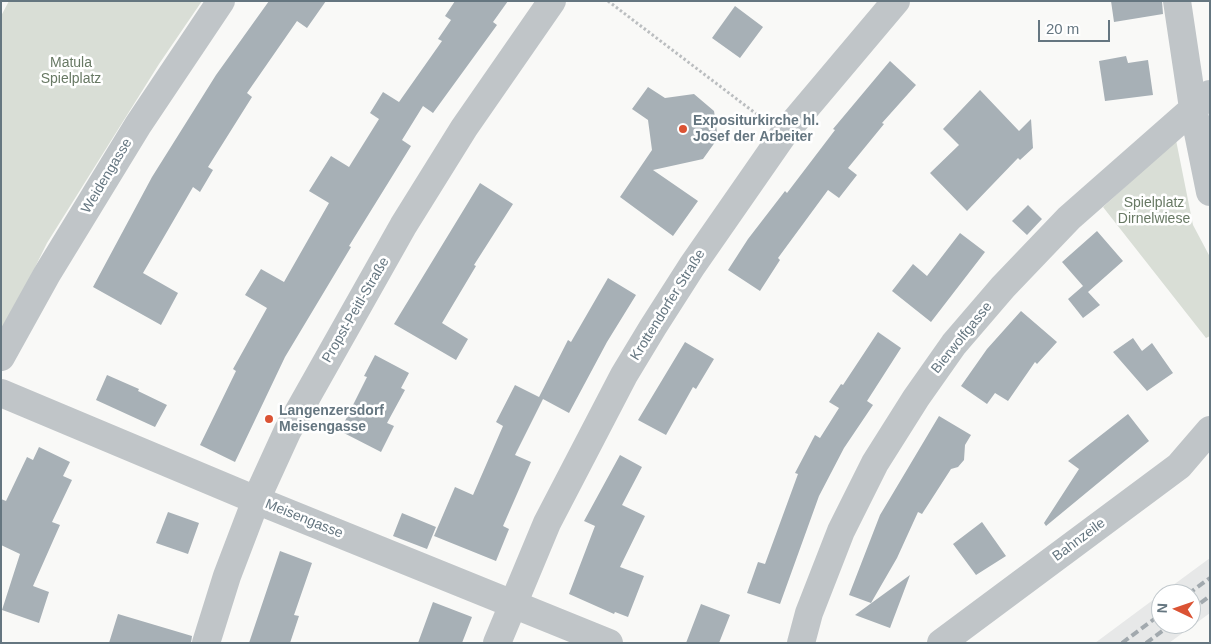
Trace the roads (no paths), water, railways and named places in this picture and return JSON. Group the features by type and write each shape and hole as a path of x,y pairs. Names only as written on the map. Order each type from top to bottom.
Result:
{"street":[{"name":"Weidengasse","path":"1,357 47,274 138,124 221,1"},
{"name":"Propst-Peitl-Straße","path":"206,643 226,576 256,500 288,430 403,226 464,128 552,1"},
{"name":"Krottendorfer Straße","path":"497,643 512,603 547,523 624,375 692,266 783,135 896,1"},
{"path":"1177,1 1201,101 1210,192"},
{"name":"Bierwolfgasse","path":"800,643 809,613 841,531 875,463 916,398 954,344 1003,287 1069,218 1201,101"},
{"name":"Meisengasse","path":"1,393 256,500 609,643"},
{"name":"Bahnzeile","path":"941,643 1179,466 1210,430"}],"railway":[{"path":"1201,585 1210,578"},
{"path":"1201,603 1210,596"},
{"path":"1122,643 1151,621"},
{"path":"1146,643 1158,634"}],"place":[{"name":"Expositurkirche hl. Josef der Arbeiter","path":"683,129"},
{"name":"Langenzersdorf Meisengasse","path":"269,419"}],"park label":[{"name":"Matula Spielplatz","path":"71,72"},
{"name":"Spielplatz Dirnelwiese","path":"1154,212"}]}
